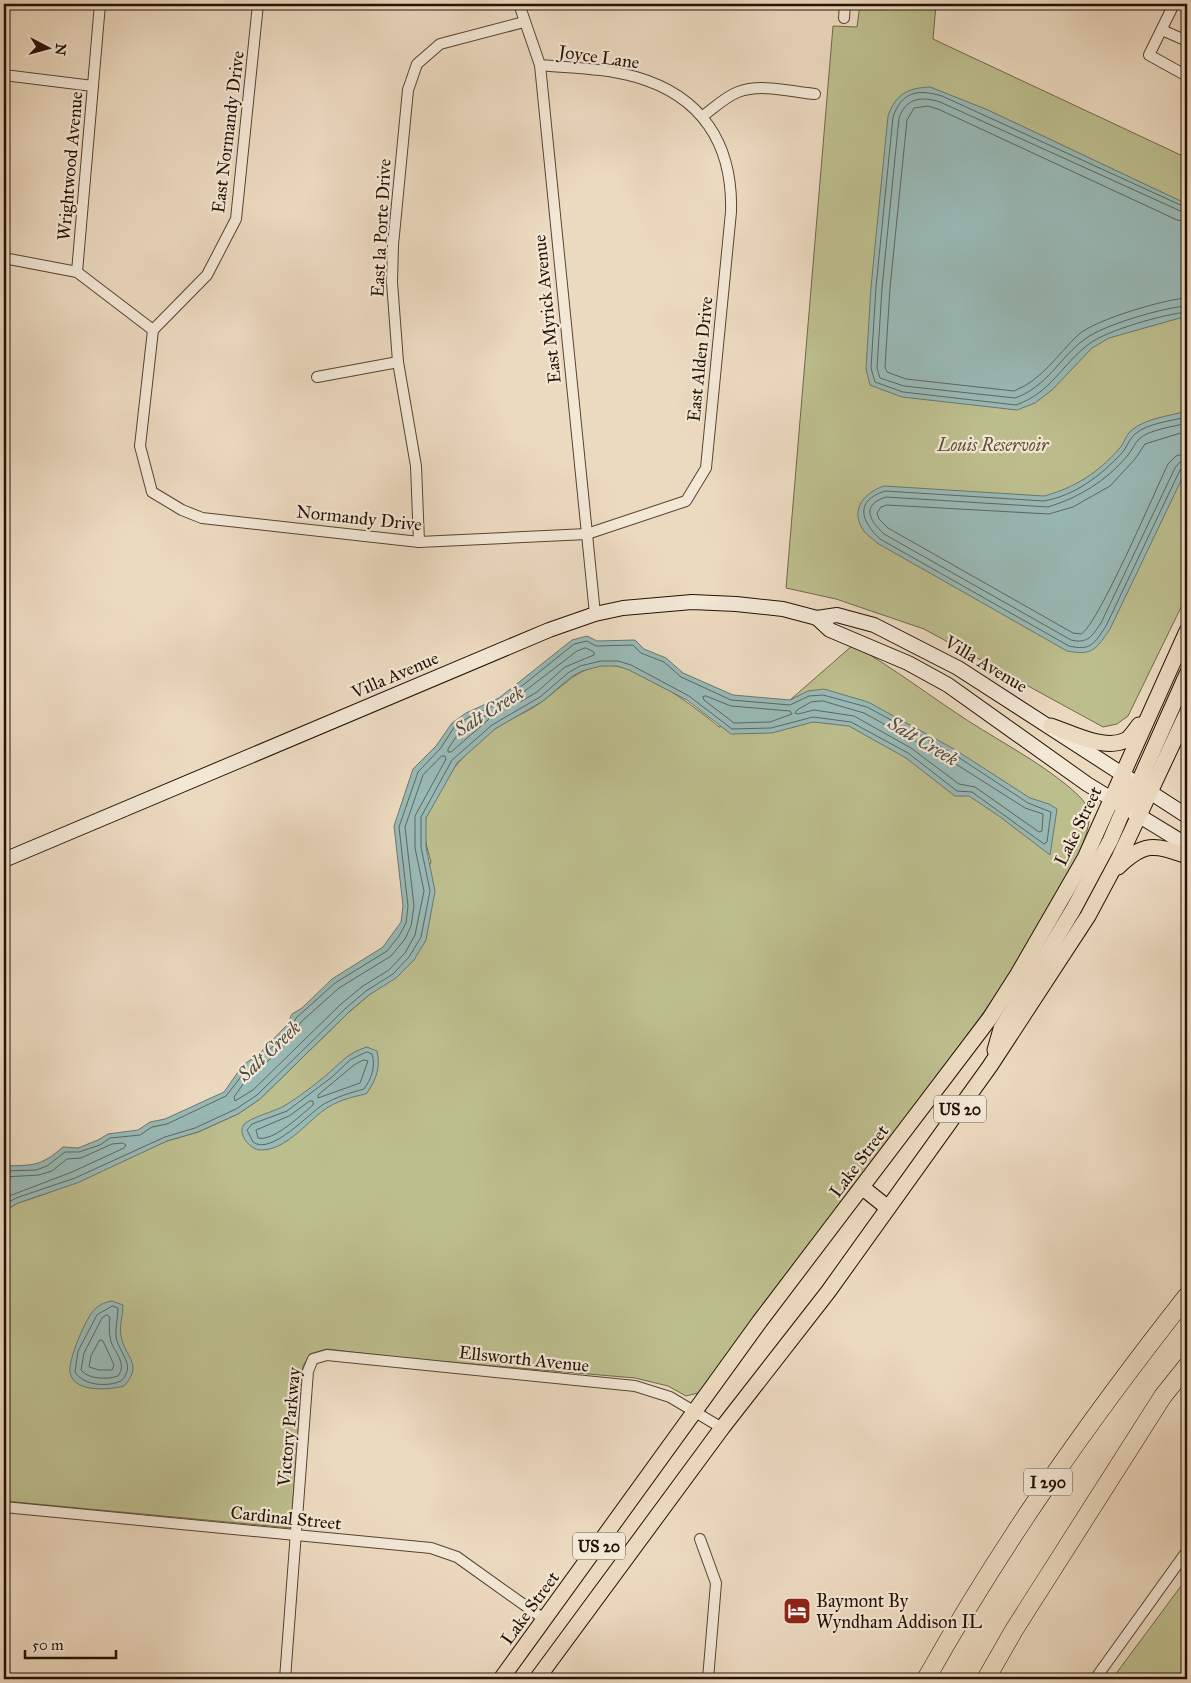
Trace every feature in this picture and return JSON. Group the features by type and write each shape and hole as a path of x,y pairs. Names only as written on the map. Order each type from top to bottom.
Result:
{"highway":[{"name":"I 290","path":"926,1679 1003,1550 1066,1454 1187,1296"},
{"name":"I 290","path":"986,1679 1014,1630 1163,1396 1187,1366"}],"main road":[{"name":"Villa Avenue","path":"4,860 549,630 595,614 651,604 692,602 783,609 817,618 837,615 882,629 958,668 1051,726 1187,816"},
{"name":"Villa Avenue","path":"817,618 830,630 908,663 948,685 1119,803 1155,823 1187,845"},
{"name":"Lake Street","path":"502,1679 696,1412 748,1336 863,1188 990,1018 1119,803 1124,775 1187,631"},
{"path":"1144,788 1187,674"},
{"path":"1051,726 1098,742 1122,741 1128,739 1138,726 1159,692"},
{"name":"US 20","path":"537,1679 722,1428 828,1292 990,1066 1088,916 1139,814 1144,788 1187,713"},
{"path":"990,1066 1001,1029 1073,910 1119,803"},
{"path":"1110,875 1138,850 1149,847 1187,856"},
{"path":"863,1188 888,1208"}],"street":[{"name":"Wrightwood Avenue","path":"77,272 100,4"},
{"name":"East Normandy Drive","path":"153,330 207,275 236,219 258,4"},
{"name":"East Myrick Avenue","path":"518,4 540,65 595,614"},
{"path":"844,18 845,4"},
{"path":"1174,4 1149,54 1187,76"},
{"name":"East la Porte Drive","path":"419,542 416,466 398,362 393,307 393,245 408,90 417,64 440,44 524,22"},
{"path":"1162,30 1187,41"},
{"name":"Joyce Lane","path":"540,65 635,76 675,93 703,116"},
{"path":"4,75 93,86"},
{"path":"703,116 728,97 748,90 760,88 815,94"},
{"name":"East Alden Drive","path":"587,534 686,501 704,475 706,468 732,192 725,159 712,129 703,116"},
{"path":"4,258 77,272 153,330"},
{"name":"Normandy Drive","path":"153,330 140,446 152,492 182,510 202,518 419,542 587,534"},
{"path":"317,377 398,362"},
{"name":"Ellsworth Avenue","path":"313,1358 327,1354 635,1386 670,1398 722,1428"},
{"name":"Victory Parkway","path":"285,1679 308,1371 313,1358"},
{"name":"Cardinal Street","path":"4,1507 431,1548 458,1557 544,1619"},
{"path":"700,1539 716,1583 708,1679"},
{"path":"1095,1679 1187,1550"}],"green space":[{"name":"Louis Reservoir","path":"860,4 936,5 933,39 1187,158 1187,595 1128,716 1117,724 1103,727 924,629 836,599 786,588 833,26 857,27"},
{"path":"853,645 1033,761 1069,787 1081,798 1088,809 1087,831 1078,856 1064,885 1027,947 981,1016 702,1392 686,1396 668,1386 635,1378 401,1358 327,1349 310,1354 303,1366 291,1528 4,1501 4,1211 18,1203 45,1194 167,1141 198,1132 238,1114 260,1099 349,1012 369,995 431,862 426,840 426,818 430,805 445,780 474,746 485,737 501,725 538,704 568,680 594,667 605,665 628,669 641,674 670,691 719,727 790,700"},
{"path":"1187,1577 1187,1679 1112,1679 1184,1582"}],"water":[{"path":"930,87 988,110 1187,204 1187,316 1109,338 1092,348 1052,390 1035,403 1017,410 902,397 870,385 866,369 871,287 888,116 895,102 903,94 915,89"},
{"path":"1187,411 1187,468 1110,629 1101,642 1088,652 1067,651 877,543 865,532 859,521 858,514 862,502 871,492 884,486 1044,496 1055,493 1075,484 1103,465 1121,447 1130,432 1138,426 1151,420"},
{"name":"Salt Creek","path":"587,636 597,641 635,640 644,649 666,658 683,673 733,695 790,700 808,691 824,689 868,702 954,749 1030,798 1049,804 1057,809 1050,855 969,796 955,796 906,758 849,726 813,722 772,733 731,734 687,700 629,670 617,666 601,666 582,671 571,677 543,701 495,729 457,763 426,818 426,847 435,891 426,940 414,960 396,978 369,995 349,1012 260,1099 238,1114 198,1132 167,1141 77,1183 18,1203 4,1211 4,1166 36,1164 55,1154 63,1147 78,1148 108,1134 138,1130 150,1122 165,1119 224,1092 243,1065 260,1053 287,1025 292,1014 302,1008 332,979 383,947 401,922 403,906 394,826 413,769 436,746 452,723 466,713 499,698 572,640"},
{"path":"367,1047 377,1051 378,1068 375,1079 366,1094 334,1104 278,1146 260,1150 249,1145 242,1134 245,1123 290,1102 347,1057"},
{"path":"112,1301 123,1305 120,1328 121,1336 132,1361 133,1372 124,1386 101,1389 84,1387 73,1379 70,1372 72,1358 91,1314 99,1306"}],"place":[{"name":"Baymont By Wyndham Addison IL","path":"797,1611"}]}
